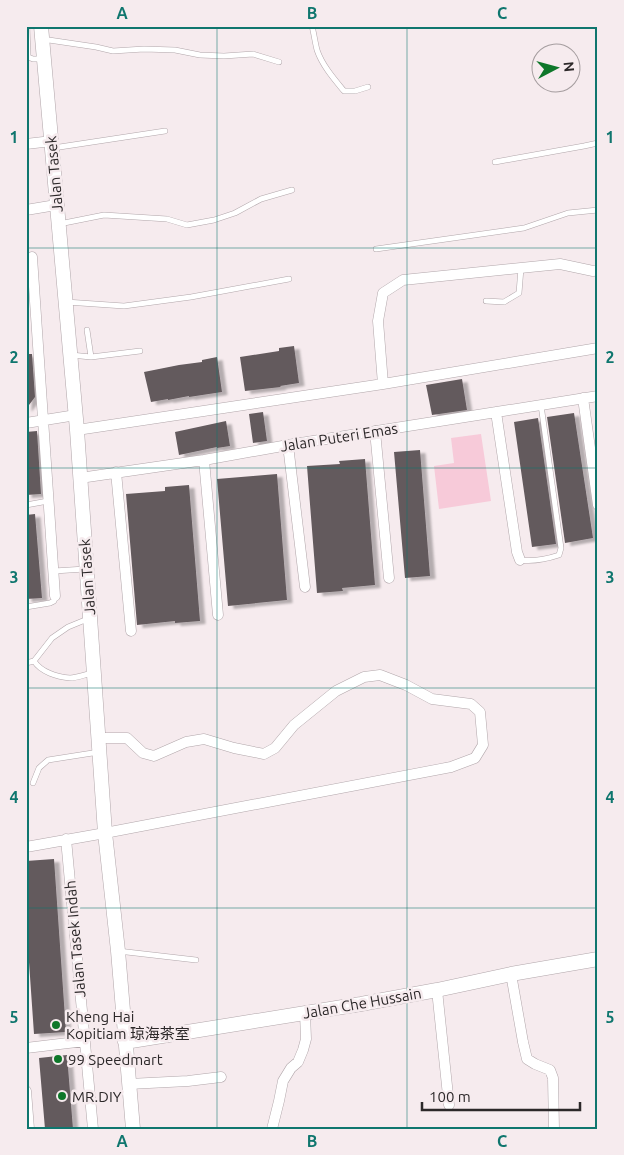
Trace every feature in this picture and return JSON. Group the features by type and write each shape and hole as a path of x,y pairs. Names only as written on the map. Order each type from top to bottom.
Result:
{"main road":[{"name":"Jalan Tasek","path":"41,33 76,415 105,834 118,951 132,1129"},
{"name":"Jalan Che Hussain","path":"125,1042 437,990 511,974 598,959"}],"street":[{"path":"27,146 52,144"},
{"path":"26,210 56,205"},
{"path":"30,255 55,596"},
{"path":"383,384 378,321 383,293 403,280 560,264 598,270"},
{"path":"77,430 383,384 598,348"},
{"name":"Jalan Puteri Emas","path":"80,478 204,460 598,396"},
{"path":"583,398 598,505"},
{"path":"496,412 517,552 520,560"},
{"path":"26,423 76,415"},
{"path":"375,431 389,578"},
{"path":"288,445 305,587"},
{"path":"204,460 218,615"},
{"path":"116,472 131,631"},
{"path":"26,847 105,834 451,767 475,758 483,745 480,712 470,704 432,699 406,685 380,675 364,677 336,690 294,725 275,748 264,754 204,739 186,742 154,756 143,753 127,738 99,745"},
{"name":"Jalan Tasek Indah","path":"66,839 93,1129"},
{"path":"511,974 527,1059 550,1070 554,1078 554,1129"},
{"path":"437,990 449,1105"},
{"path":"272,1129 283,1081 298,1062 304,1050 306,1039 305,1013"},
{"path":"26,1048 85,1041"},
{"path":"128,1084 188,1081 221,1077"},
{"path":"26,1090 30,1129"}],"lane":[{"path":"27,26 28,57 34,59 44,58"},
{"path":"312,26 318,51 334,79 344,90 355,91 368,87"},
{"path":"41,33 113,51 175,50 216,56 252,54 279,62"},
{"path":"52,144 165,131"},
{"path":"495,162 598,143"},
{"path":"58,224 104,215 167,219 187,225 214,220 235,213 261,199 292,190"},
{"path":"376,249 524,228 568,214 598,210"},
{"path":"486,301 504,302 519,293 521,268"},
{"path":"66,302 124,306 191,297 289,279"},
{"path":"87,330 91,357"},
{"path":"70,355 91,357 140,351"},
{"path":"520,560 528,562 546,559 559,555 561,548 541,405"},
{"path":"26,505 49,501"},
{"path":"53,571 86,569"},
{"path":"26,608 50,603 54,601 55,596"},
{"path":"26,663 34,661 52,638 68,626 90,618"},
{"path":"34,661 37,666 49,673 70,678 94,673"},
{"path":"33,783 40,768 48,760 99,745"},
{"path":"118,951 196,960"}],"shaded area":[{"path":"481,434 491,501 439,509 434,466 454,463 451,438"}],"building":[{"path":"294,346 299,383 245,391 240,357 279,351 279,348"},
{"path":"26,354 32,354 35,397 26,409"},
{"path":"217,357 222,392 151,402 144,372 202,362 202,360"},
{"path":"462,379 467,410 432,415 426,385"},
{"path":"263,412 267,441 253,443 249,414"},
{"path":"574,413 593,538 565,543 547,417"},
{"path":"538,418 556,544 532,547 514,422"},
{"path":"226,421 230,446 179,455 175,432"},
{"path":"37,431 41,494 26,495 26,432"},
{"path":"420,450 430,576 405,578 394,452"},
{"path":"365,459 375,585 342,588 343,591 317,593 307,466 340,464 339,461"},
{"path":"277,474 287,600 228,606 217,479"},
{"path":"189,485 200,621 175,623 175,621 137,625 126,494 165,491 165,487"},
{"path":"35,514 42,598 26,599 26,515"},
{"path":"54,859 66,1032 34,1034 26,919 26,861"},
{"path":"67,1055 73,1129 45,1129 39,1058"}],"place":[{"name":"Kheng Hai Kopitiam 琼海茶室","path":"56,1025"},
{"name":"99 Speedmart","path":"58,1059"},
{"name":"MR.DIY","path":"62,1096"}]}
